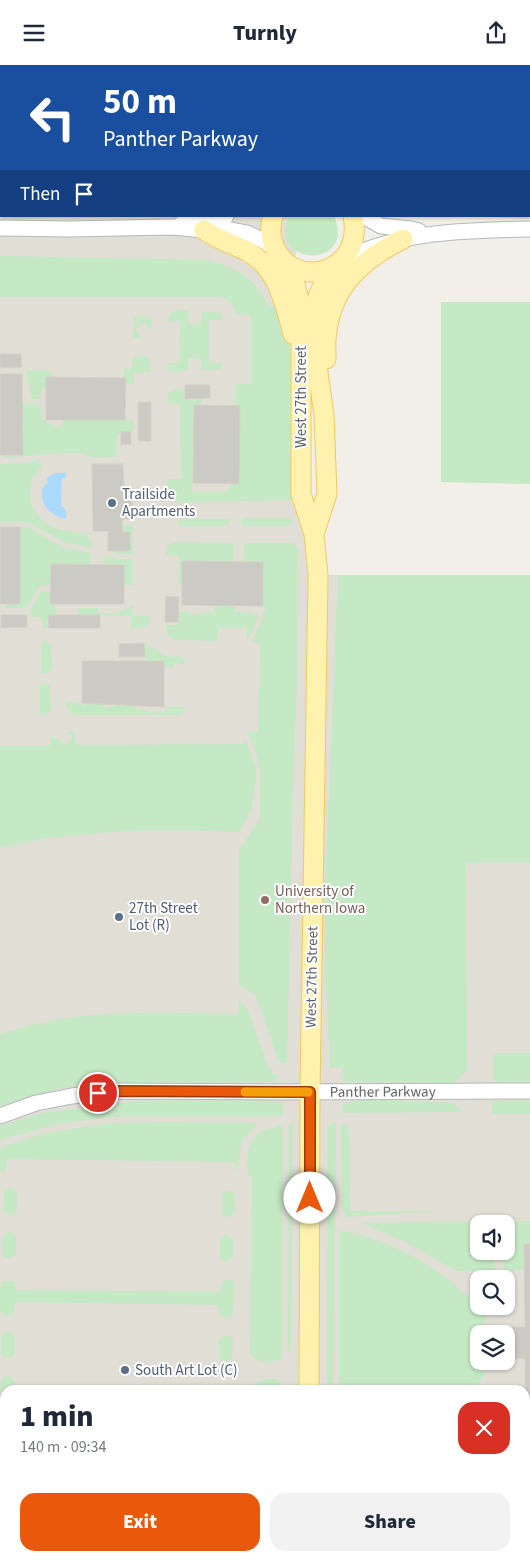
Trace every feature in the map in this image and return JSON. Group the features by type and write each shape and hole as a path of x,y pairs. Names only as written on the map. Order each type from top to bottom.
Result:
{"main road":[{"name":"West 27th Street","path":"273,217 271,235 290,271 299,300 301,319 301,494 314,534 318,575 310,1092 309,1385"},
{"name":"West 27th Street","path":"314,534 326,494 324,415 313,337 313,315 322,286 347,254 354,241 353,217"},
{"path":"204,230 223,241 247,251 268,268 281,291 300,363"},
{"path":"324,415 326,332 336,298 345,283 363,264 384,248 402,239"},
{"path":"280,255 296,269 310,272 324,271 340,262"}],"street":[{"path":"172,227 201,219 218,217"},
{"path":"365,217 381,226 411,229 428,234"},
{"path":"0,229 172,227 204,230 238,230 257,237 280,255"},
{"path":"340,262 381,244 428,234 530,229"},
{"name":"Panther Parkway","path":"0,1116 36,1103 112,1091 530,1091"}],"shaded area":[{"name":"University of Northern Iowa","path":"0,217 301,217 296,251 291,328 318,575 530,575 530,1385 0,1385"},
{"path":"487,217 530,217 530,219"}],"green space":[{"path":"0,217 70,217 23,219"},
{"path":"290,217 334,217 338,234 333,246 324,253 311,255 299,252 290,245 286,233"},
{"path":"0,256 207,260 236,270 244,275 257,288 269,307 280,304 290,283 296,497 291,500 180,502 173,499 168,490 167,479 181,479 180,404 167,403 167,399 172,391 185,388 185,399 202,398 202,406 194,406 193,483 191,492 224,492 232,484 239,484 240,407 235,406 235,387 237,384 251,384 251,314 240,315 235,312 232,304 223,297 0,297"},
{"path":"441,302 530,302 530,484 441,482"},
{"path":"188,310 189,324 201,324 201,312 222,314 223,317 220,320 209,320 209,363 222,363 219,370 201,370 201,358 188,358 188,370 180,372 168,370 168,363 179,363 180,321 167,322 171,312"},
{"path":"134,316 152,319 152,328 150,330 144,322 135,329 142,338 134,338 133,336"},
{"path":"135,356 147,357 149,359 151,372 134,373 134,384 126,384 124,369 132,369"},
{"path":"27,370 52,371 52,377 46,377 46,385 40,394 40,399 32,399 27,380"},
{"path":"22,404 39,404 43,419 55,427 63,425 63,420 125,420 134,421 134,429 131,432 117,434 117,457 93,458 82,453 62,453 4,458 4,455 23,455"},
{"path":"40,459 42,467 35,474 31,482 30,491 33,508 38,516 53,527 65,531 87,533 92,541 92,548 66,543 29,523 0,521 0,464 27,463"},
{"path":"244,518 287,518 292,520 287,526 245,526 241,524 241,520"},
{"path":"179,519 229,519 230,521 228,526 181,526 177,524"},
{"path":"122,525 133,525 133,554 117,554 111,551 122,532"},
{"path":"20,527 29,528 64,548 91,553 91,564 51,564 50,585 40,586 26,608 5,608 5,604 20,604"},
{"path":"173,542 234,543 234,561 182,561 182,584 178,583 179,556 166,555 168,546"},
{"path":"244,543 292,543 296,545 298,550 297,686 287,1063 279,1062 256,996 239,984 239,850 260,819 260,772 257,756 248,732 258,732 260,643 252,642 266,608 263,606 262,562 243,562"},
{"path":"104,556 133,559 133,585 124,585 124,565 104,565"},
{"path":"338,575 530,575 530,862 466,863 467,1070 454,1083 345,1082 342,1077 342,1068 330,1068 325,968 325,889"},
{"path":"41,592 50,592 50,604 56,604 56,615 49,615 49,628 43,628 42,617 30,617 30,610"},
{"path":"133,605 133,616 150,616 150,621 146,627 131,629 131,616 78,615 78,608 98,608 98,613 113,613 120,612"},
{"path":"215,605 235,606 235,612 247,612 258,615 250,637 247,638 247,628 218,628 218,641 175,640 167,634 166,625 178,625 179,612 188,612 192,615 214,612"},
{"path":"46,641 51,644 52,669 47,673 41,673 41,643"},
{"path":"144,643 166,656 181,657 185,661 184,664 174,663 173,668 152,664 146,659"},
{"path":"45,683 50,685 51,710 46,715 40,715 40,685"},
{"path":"66,702 80,703 85,708 85,703 103,704 105,709 116,705 136,706 136,710 146,710 153,713 166,711 167,707 185,707 182,714 177,715 74,715 66,707"},
{"path":"74,731 76,745 244,744 245,738 256,769 251,810 239,832 122,831 47,838 0,848 0,746 50,746 50,736 61,741 66,746 73,736 66,732"},
{"path":"239,1000 248,1010 267,1065 274,1075 280,1074 273,1082 108,1083 57,1089 0,1107 0,1034 61,1019 102,1014 239,1014"},
{"path":"493,1053 530,1053 530,1082 495,1081 493,1079"},
{"path":"366,1099 453,1103 463,1112 342,1113 343,1104"},
{"path":"276,1100 283,1103 283,1116 123,1116 70,1122 0,1140 0,1126 41,1113 137,1101"},
{"path":"492,1101 530,1101 530,1114 492,1114"},
{"path":"336,1122 333,1385 327,1385 328,1125"},
{"path":"116,1123 257,1123 242,1142 237,1173 235,1162 7,1159 6,1169 3,1172 0,1171 0,1148 42,1134"},
{"path":"293,1123 291,1349 288,1353 289,1125"},
{"path":"341,1124 346,1124 349,1129 350,1211 442,1211 347,1217 342,1211"},
{"path":"283,1125 282,1358 267,1363 253,1358 250,1351 252,1175 248,1175 248,1156 253,1139 257,1135 265,1130"},
{"path":"8,1188 14,1189 17,1192 17,1210 13,1214 6,1213 3,1210 4,1192"},
{"path":"226,1191 232,1191 235,1195 235,1212 231,1217 224,1216 221,1213 222,1194"},
{"path":"470,1221 470,1260 494,1260 495,1270 456,1271 406,1242 362,1223"},
{"path":"515,1221 530,1221 530,1244 524,1244 524,1270 504,1270 504,1260 515,1260"},
{"path":"339,1230 360,1235 400,1250 437,1271 470,1298 470,1315 485,1315 485,1325 470,1325 470,1370 485,1370 485,1375 477,1385 339,1385"},
{"path":"7,1232 13,1233 16,1236 16,1254 12,1258 5,1258 2,1254 3,1236"},
{"path":"224,1235 230,1236 233,1239 233,1257 229,1261 222,1261 220,1257 220,1239"},
{"path":"223,1280 232,1280 235,1284 233,1315 228,1318 220,1316 219,1305 16,1302 14,1311 7,1317 0,1311 2,1281 14,1281 16,1290 219,1292"},
{"path":"5,1332 15,1336 14,1354 11,1358 4,1357 1,1354 1,1336"},
{"path":"223,1336 229,1336 233,1339 232,1357 229,1361 221,1361 219,1357 219,1339"},
{"path":"5,1376 11,1377 14,1380 14,1385 1,1385 1,1380"},
{"path":"270,1378 280,1381 280,1385 254,1385"}],"water":[{"path":"55,473 66,473 66,478 62,478 61,507 64,507 66,511 66,518 51,512 46,507 42,497 42,488 48,483 47,478"}],"building":[{"path":"0,354 21,354 22,367 0,368"},
{"path":"0,374 22,374 23,455 0,455"},
{"path":"46,377 126,378 125,420 46,420"},
{"path":"185,385 210,385 210,398 185,399"},
{"path":"138,402 151,402 151,441 138,441"},
{"path":"194,405 240,406 239,484 193,483"},
{"path":"121,432 131,432 131,444 121,445"},
{"name":"Trailside Apartments","path":"92,464 123,464 124,487 132,487 132,519 122,519 122,532 130,532 130,551 108,551 108,531 93,531"},
{"path":"0,527 20,527 20,604 0,604"},
{"path":"182,561 263,562 263,606 182,605"},
{"path":"51,564 124,565 124,604 50,604"},
{"path":"166,596 179,597 178,622 165,622"},
{"path":"1,615 27,615 27,627 1,628"},
{"path":"48,615 100,615 100,628 49,628"},
{"path":"144,643 145,657 119,657 119,644"},
{"path":"82,661 164,661 164,707 82,703"},
{"path":"524,1244 530,1244 530,1385 525,1385 525,1358 515,1359 515,1327 525,1327"}],"slow traffic":[{"path":"245,1092 308,1092"}],"place":[{"name":"Trailside Apartments","path":"112,503"},
{"name":"University of Northern Iowa","path":"265,900"},
{"name":"27th Street Lot (R)","path":"119,917"},
{"name":"South Art Lot (C)","path":"125,1370"}],"route":[{"path":"98,1093 112,1091 310,1092 310,1198"}]}
